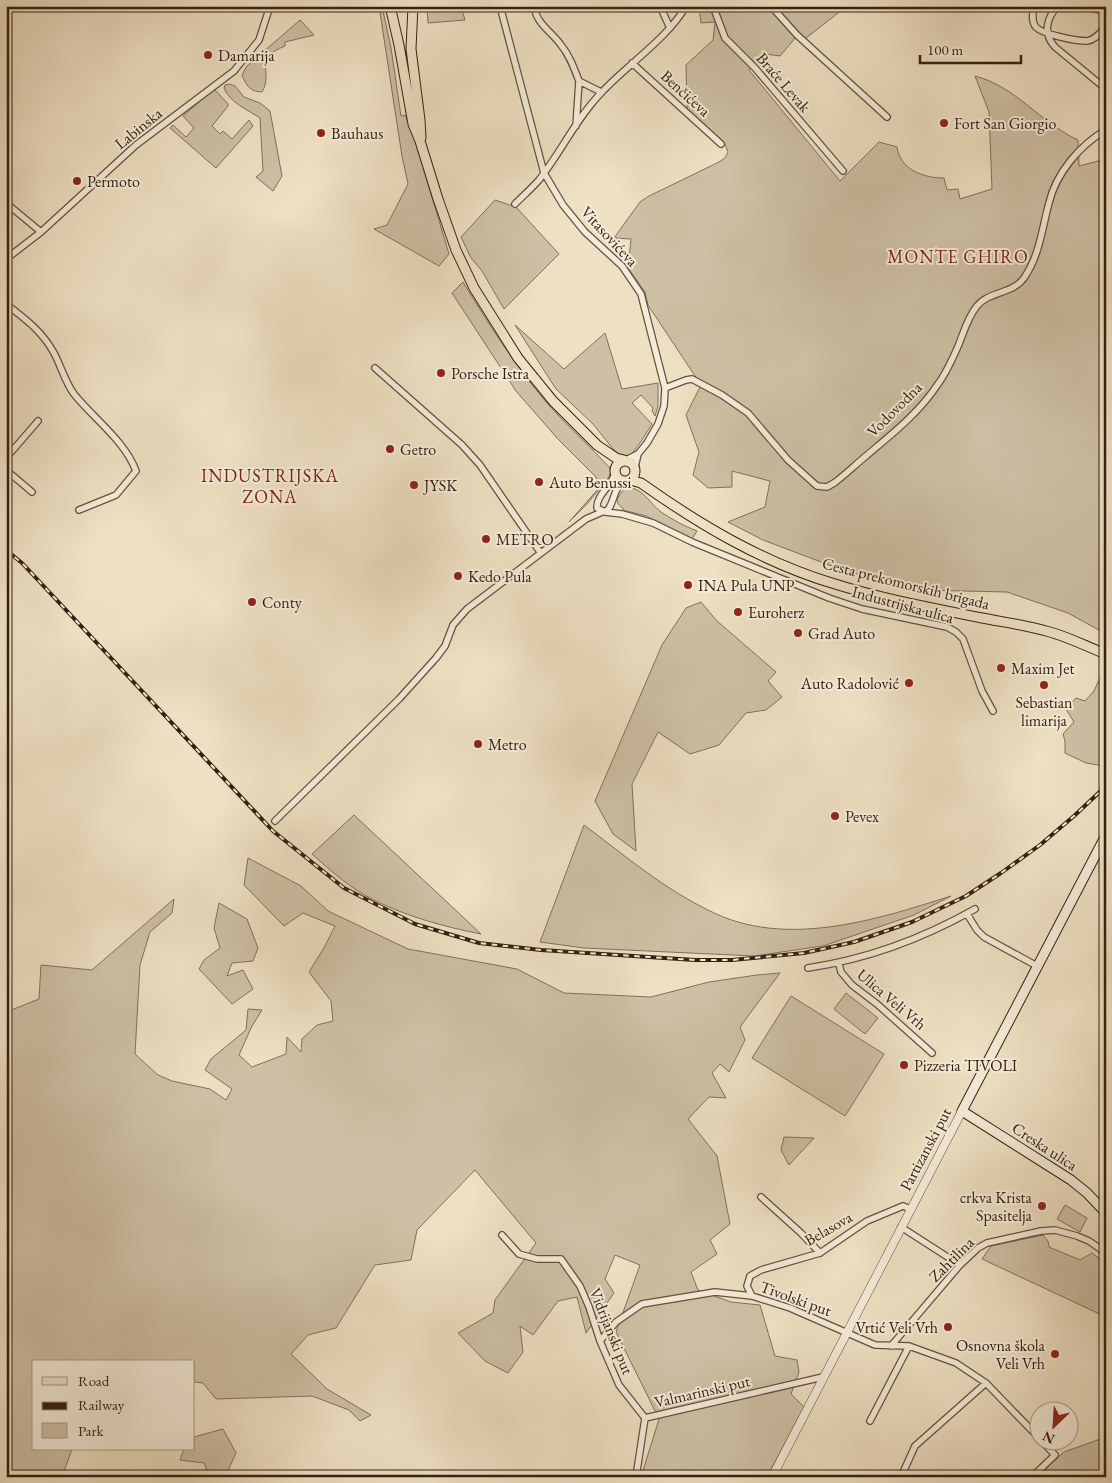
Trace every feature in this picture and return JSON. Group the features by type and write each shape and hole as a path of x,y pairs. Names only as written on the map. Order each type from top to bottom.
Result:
{"main road":[{"path":"390,6 400,45 413,124 456,250 474,288 518,358 553,401 613,465 619,479 628,481 634,476 635,469"},
{"path":"413,6 411,49 420,120 420,141"},
{"path":"596,445 616,458 632,463 641,482"},
{"path":"615,471 618,464 625,460"},
{"name":"Cesta prekomorskih brigada","path":"628,481 641,482 701,524 750,550 792,569 834,584 908,603 1044,630 1068,638 1106,655"},
{"name":"Partizanski put","path":"962,1111 1106,835"},
{"name":"Creska ulica","path":"962,1111 1071,1180 1087,1193 1106,1213"}],"street":[{"name":"Labinska","path":"6,259 41,232 136,145 234,71 259,40 270,6"},
{"name":"Vitasovićeva","path":"500,6 544,173 563,205 585,232 622,266 641,294 666,388 664,406 658,424 638,454 635,469"},
{"path":"535,6 534,12 561,44 571,60 579,81 576,126"},
{"path":"660,6 670,28"},
{"path":"515,204 544,173 601,92 670,28 686,6"},
{"name":"Braće Levak","path":"713,6 726,38 755,68 843,171"},
{"path":"771,6 797,35 887,117"},
{"path":"1034,6 1033,23 1040,31 1048,34 1088,40 1097,37 1106,27"},
{"path":"1058,6 1049,18 1048,39 1106,89"},
{"path":"1078,6 1106,11"},
{"name":"Benčićeva","path":"632,63 722,144"},
{"path":"579,81 601,92"},
{"name":"Vodovodna","path":"666,388 692,379 722,395 748,413 788,460 817,486 826,487 834,483 897,430 923,404 950,364 976,307 985,298 1019,284 1024,278 1036,256 1049,200 1054,188 1075,154 1085,144 1106,130"},
{"path":"6,203 41,232"},
{"path":"6,304 38,329 54,352 72,392 92,416 118,440 134,464 136,471 116,495 79,510"},
{"path":"374,368 446,429 462,445 480,465 540,552"},
{"path":"6,458 38,421"},
{"name":"Vitasovićeva","path":"625,460 638,454"},
{"path":"6,470 32,492"},
{"path":"586,519 611,483 615,471"},
{"path":"276,821 394,703 441,652 453,625 467,608 586,519 604,512 611,506 614,493 628,481"},
{"path":"597,503 597,508 604,512"},
{"name":"Industrijska ulica","path":"611,506 617,512 653,523 692,542 829,598 862,609 947,627 963,639 982,691 992,711"},
{"name":"Industrijska ulica","path":"604,512 622,514"},
{"path":"808,968 839,964 900,945 927,934 975,909"},
{"path":"967,914 984,937 1037,966"},
{"name":"Ulica Veli Vrh","path":"839,964 841,972 852,985 877,1004 932,1053"},
{"name":"Partizanski put","path":"772,1477 962,1111"},
{"path":"761,1197 820,1253"},
{"name":"Belasova","path":"752,1296 748,1286 750,1276 761,1270 820,1253 867,1221 903,1206 911,1209"},
{"path":"902,1227 960,1265"},
{"name":"Zahtilina","path":"891,1346 960,1265 978,1248 987,1243 1049,1229 1077,1236 1106,1253"},
{"name":"Vidrijanski put","path":"502,1235 519,1254 537,1259 561,1259 580,1286 590,1307 600,1341 619,1385 646,1418"},
{"name":"Tivolski put","path":"600,1341 616,1322 642,1304 715,1292 752,1296 790,1308 874,1345 909,1346 956,1363 986,1383 1030,1429"},
{"path":"870,1421 909,1346"},
{"name":"Valmarinski put","path":"636,1477 646,1418 823,1377"},
{"path":"901,1477 915,1446 986,1383"},
{"name":"Tivolski put","path":"1032,1477 1055,1456 1049,1450"}],"green space":[{"path":"379,6 382,6 391,48 401,116 405,115 414,137 449,254 439,266 374,229 387,225 408,184"},
{"path":"427,6 461,6 465,20 428,23"},
{"path":"699,6 847,6 801,42 796,37 780,56 765,54 749,70 840,181 879,142 897,147 903,162 914,171 936,178 944,178 947,190 958,189 960,199 992,189 989,112 975,76 990,81 1016,96 1051,124 1078,140 1079,166 1106,159 1106,484 1102,484 1106,498 1106,634 1068,613 1007,592 920,590 845,571 763,540 728,522 765,507 770,481 732,471 732,487 708,488 693,475 699,452 686,415 701,385 648,305 645,292 628,268 631,239 614,238 640,202 719,162 725,158 728,152 725,144 687,110 686,65 713,40 715,22 701,23"},
{"path":"300,20 314,35 285,42 285,46 275,51 266,61 266,78 262,92 251,89 242,75 247,66"},
{"path":"225,85 235,86 244,97 260,103 270,111 282,176 273,191 256,177 263,171 260,118 239,105 226,93"},
{"path":"214,89 228,104 212,126 220,134 223,131 232,139 249,120 253,126 216,168 170,128 173,125 186,137 194,128 183,116"},
{"path":"495,200 516,207 559,254 504,309 482,271 471,258 461,237"},
{"path":"463,282 502,343 534,388 610,468 609,477 569,522 599,488 599,483 595,476 557,438 516,391 452,293"},
{"path":"515,325 564,369 605,333 622,389 658,383 658,406 655,416 652,411 653,408 641,395 632,403 652,424 631,455 621,456 613,449 593,424 556,389"},
{"path":"626,488 637,490 661,512 697,531 692,539 646,516 623,510 617,501"},
{"path":"701,602 717,621 776,672 768,681 782,697 766,710 746,713 719,745 690,754 658,732 632,784 636,851 613,834 595,801 662,645 686,608"},
{"path":"1106,671 1106,765 1104,766 1086,763 1065,753 1063,734 1074,722 1066,709 1076,698 1085,701 1094,691 1102,673"},
{"path":"354,815 481,934 427,921 400,912 374,900 349,885 312,854"},
{"path":"584,825 645,871 693,902 739,922 769,928 830,927 892,914 951,896 914,915 823,946 754,956 584,948 540,942"},
{"path":"248,858 301,886 328,911 408,949 517,969 564,993 651,997 709,982 780,973 740,1027 745,1040 729,1072 720,1064 712,1073 726,1098 709,1097 688,1119 717,1156 730,1224 710,1240 717,1254 691,1272 698,1290 731,1302 760,1305 775,1356 797,1360 799,1372 791,1394 804,1407 767,1477 641,1477 659,1419 616,1332 640,1265 615,1255 605,1279 614,1293 586,1333 577,1297 558,1301 533,1335 520,1326 523,1352 508,1373 485,1361 458,1333 493,1313 495,1300 536,1243 475,1170 417,1230 411,1260 375,1265 336,1328 308,1335 291,1354 327,1389 371,1415 360,1421 349,1410 312,1396 216,1399 203,1383 195,1382 195,1360 32,1360 32,1450 72,1450 62,1477 6,1477 6,1034 9,1011 39,999 41,965 92,970 174,899 172,913 150,932 140,965 135,1054 158,1075 172,1081 210,1089 226,1100 232,1089 205,1070 211,1059 246,1030 248,1009 262,1010 252,1026 239,1055 252,1067 286,1054 287,1037 301,1052 302,1039 317,1025 333,1021 331,1001 309,972 335,926 303,913 284,926 244,885"},
{"path":"219,903 247,919 258,948 253,961 232,963 227,976 243,970 253,989 232,1004 199,969 204,960 220,948 214,928"},
{"path":"846,993 878,1018 865,1034 834,1009"},
{"path":"791,996 884,1054 845,1116 752,1058"},
{"path":"784,1137 814,1138 789,1165 781,1150"},
{"path":"1065,1205 1087,1218 1080,1232 1057,1219"},
{"path":"1043,1235 1048,1241 1049,1247 1080,1260 1092,1253 1106,1264 1106,1317 982,1259 991,1246"},
{"path":"223,1429 236,1453 226,1475 208,1473 204,1463 180,1460 184,1450 195,1450 195,1437"},
{"path":"1106,1437 1106,1477 1040,1477 1041,1473 1064,1452 1080,1450 1080,1446"}],"railway":[{"path":"6,550 22,563 273,831 344,888 415,924 479,943 541,950 695,960 732,960 804,953 854,942 912,922 966,896 1040,845 1106,786"}],"place":[{"name":"Damarija","path":"208,55"},
{"name":"Fort San Giorgio","path":"944,123"},
{"name":"Bauhaus","path":"321,133"},
{"name":"Permoto","path":"77,181"},
{"name":"Porsche Istra","path":"441,373"},
{"name":"Getro","path":"390,449"},
{"name":"Auto Benussi","path":"539,482"},
{"name":"JYSK","path":"414,485"},
{"name":"METRO","path":"486,539"},
{"name":"Kedo Pula","path":"458,576"},
{"name":"INA Pula UNP","path":"688,585"},
{"name":"Conty","path":"252,602"},
{"name":"Euroherz","path":"738,612"},
{"name":"Grad Auto","path":"798,633"},
{"name":"Maxim Jet","path":"1001,668"},
{"name":"Auto Radolović","path":"909,683"},
{"name":"Sebastian limarija","path":"1044,685"},
{"name":"Metro","path":"478,744"},
{"name":"Pevex","path":"835,816"},
{"name":"Pizzeria TIVOLI","path":"904,1065"},
{"name":"crkva Krista Spasitelja","path":"1042,1206"},
{"name":"Vrtić Veli Vrh","path":"948,1327"},
{"name":"Osnovna škola Veli Vrh","path":"1055,1354"}],"district":[{"name":"MONTE GHIRO","path":"958,257"},
{"name":"INDUSTRIJSKA ZONA","path":"270,486"}]}
